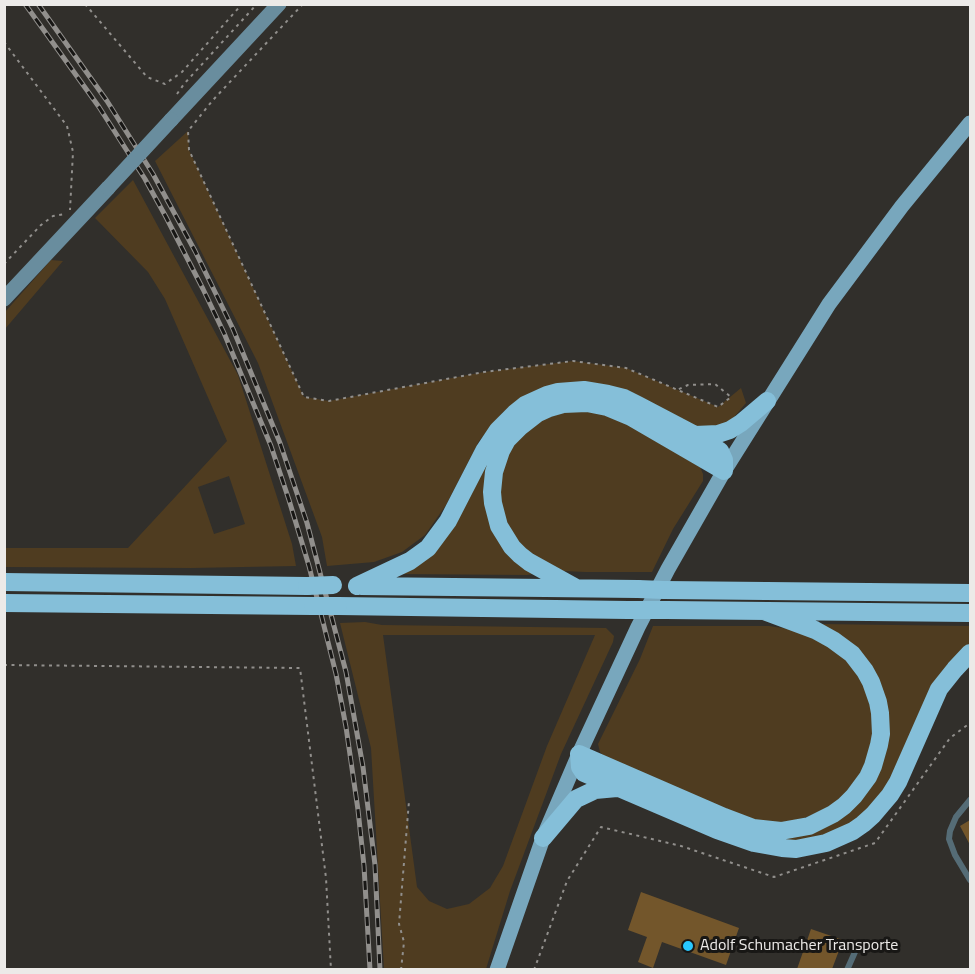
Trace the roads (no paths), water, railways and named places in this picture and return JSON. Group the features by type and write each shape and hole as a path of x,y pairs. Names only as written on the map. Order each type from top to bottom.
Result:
{"highway":[{"path":"357,586 410,561 428,548 448,521 484,451 498,430 515,413 536,399 558,392 596,391 638,405 720,451 724,460 724,471"},
{"path":"695,435 718,434 730,430 767,401"},
{"path":"576,588 520,555 499,526 492,492 496,462 507,440 528,420 549,408 562,404 587,403 607,407 631,417 724,471"},
{"path":"4,582 970,593"},
{"path":"4,603 970,613"},
{"path":"764,611 815,630 844,646 860,663 875,692 881,723 877,755 862,786 839,810 815,823 797,828 781,831 753,828 579,754 580,767 584,773 717,830 754,843 796,849 826,843 863,824 873,816 890,795 898,782 939,689 970,653"},
{"path":"543,838 576,799 595,790 617,788"}],"main road":[{"path":"497,969 543,838 579,754 668,569 724,471 829,304 902,206 970,123"}],"street":[{"path":"4,299 279,4"}],"lane":[{"path":"970,800 957,817 949,839 955,855 970,880"},
{"path":"848,969 859,943"}],"railway":[{"path":"25,4 99,107 145,179 224,333 271,446 309,566 336,674 358,810 370,970"},
{"path":"38,4 107,101 153,174 195,251 233,329 280,443 307,523 346,672 363,767 375,865 380,970"}],"place":[{"name":"Adolf Schumacher Transporte","path":"688,946"}]}
